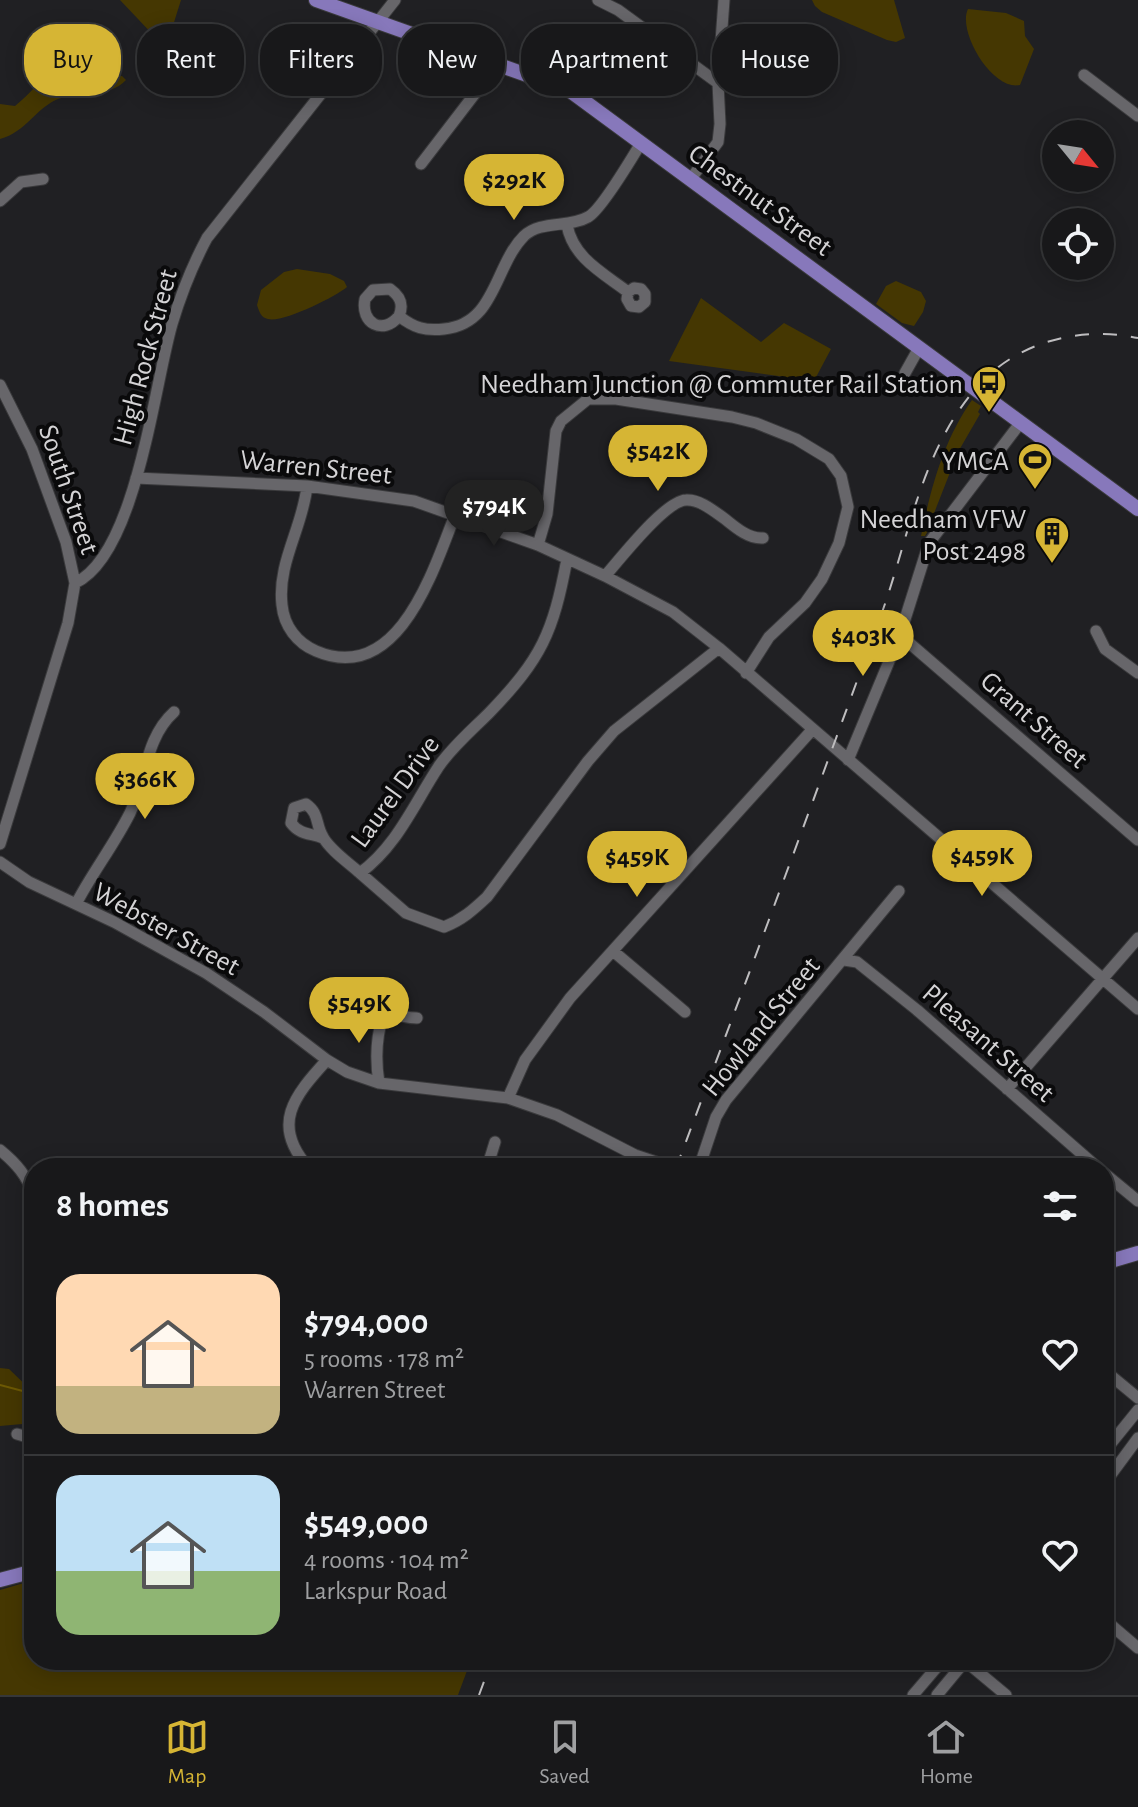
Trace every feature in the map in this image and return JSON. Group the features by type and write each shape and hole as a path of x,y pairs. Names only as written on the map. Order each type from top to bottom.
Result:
{"main road":[{"name":"Chestnut Street","path":"316,0 398,29"},
{"name":"Chestnut Street","path":"505,66 569,90 1138,509"},
{"path":"1114,1260 1138,1253"},
{"path":"0,1580 24,1574"}],"street":[{"name":"High Rock Street","path":"75,583 92,571 112,542 136,478 172,324 201,248 220,219 395,0"},
{"path":"598,0 712,79"},
{"path":"722,24 724,0"},
{"path":"1084,75 1138,116"},
{"path":"421,164 473,96"},
{"path":"690,180 718,142 719,96"},
{"path":"399,316 411,326 427,330 455,328 468,323 486,304 524,237 535,229 567,225 597,211 641,143"},
{"path":"0,201 21,182 43,179"},
{"path":"567,225 579,254 628,292"},
{"path":"905,373 919,348"},
{"name":"South Street","path":"0,385 34,453 66,542 75,583 68,623 0,844"},
{"path":"538,545 547,514 556,431 561,421 588,399 616,399 737,418 796,439 829,459 841,476 848,507 839,543 822,579 805,603 769,637 746,673"},
{"path":"848,760 900,635 929,543 1021,422"},
{"name":"Warren Street","path":"136,478 307,486 399,497 538,545 673,612 719,648 1138,1009"},
{"path":"307,486 305,505 281,580 282,605 286,623 296,638 307,647 331,656 352,658 364,655 401,627 425,590 455,515"},
{"path":"605,576 660,513 686,500 696,501 747,535 763,538"},
{"name":"Laurel Drive","path":"567,559 552,626 537,657 516,685 440,765 377,861 360,873 406,913 444,927 460,921 487,897 588,761 614,731 719,648"},
{"path":"1096,631 1105,649 1138,673"},
{"name":"Grant Street","path":"900,635 1138,840"},
{"path":"76,904 129,814 154,736 174,712"},
{"path":"508,1098 518,1072 570,998 812,730"},
{"path":"323,838 360,873"},
{"name":"Webster Street","path":"0,862 29,882 153,942 206,973 347,1072 379,1083 508,1098 557,1115 644,1158"},
{"name":"Howland Street","path":"702,1158 716,1117 726,1100 899,891"},
{"path":"1007,1089 1138,938"},
{"path":"613,951 685,1012"},
{"name":"Pleasant Street","path":"844,960 857,962 917,1010 1086,1158"},
{"path":"366,998 385,1010 403,1017 417,1018"},
{"path":"379,1083 378,1030 385,1010"},
{"path":"302,1158 289,1137 292,1108 302,1087 327,1060"},
{"path":"490,1158 495,1142"},
{"path":"0,1150 24,1173"},
{"path":"1114,1181 1138,1201"},
{"path":"1114,1378 1138,1398"},
{"path":"1114,1440 1138,1410"},
{"path":"17,1434 24,1436"},
{"path":"1114,1470 1138,1438"},
{"path":"1114,1628 1138,1648"},
{"path":"913,1695 934,1670"},
{"path":"937,1695 957,1670"},
{"path":"977,1670 1006,1695"}],"shaded area":[{"path":"120,0 181,0 173,24 143,24"},
{"path":"812,0 894,0 905,38 896,42 887,40 822,12"},
{"path":"968,9 1006,13 1024,21 1025,36 1034,49 1020,85 999,79 979,58 968,31"},
{"path":"26,96 73,96 50,103 17,131 0,139 0,104 15,106"},
{"path":"297,269 330,274 344,281 347,287 321,303 285,317 264,317 257,305 261,290 284,272"},
{"path":"896,281 921,292 926,301 914,326 902,323 876,304 886,286"},
{"path":"701,298 761,342 784,323 831,349 814,381 669,361"},
{"path":"972,400 981,406 980,414 958,452 933,522 925,536 921,536 939,465 953,432"},
{"path":"0,1368 9,1369 24,1383 24,1424 0,1426"},
{"path":"24,1583 24,1670 467,1670 458,1695 0,1695 0,1590"}],"waterway":[{"path":"0,1385 24,1391"}],"railway":[{"path":"680,1158 855,687 918,497 942,439 958,411 978,386 1012,358 1031,348 1073,336 1095,334 1138,338"},
{"path":"479,1695 488,1670"}],"place":[{"name":"Needham Junction @ Commuter Rail Station","path":"989,414"},
{"name":"YMCA","path":"1035,491"},
{"name":"Needham VFW Post 2498","path":"1052,565"}]}
